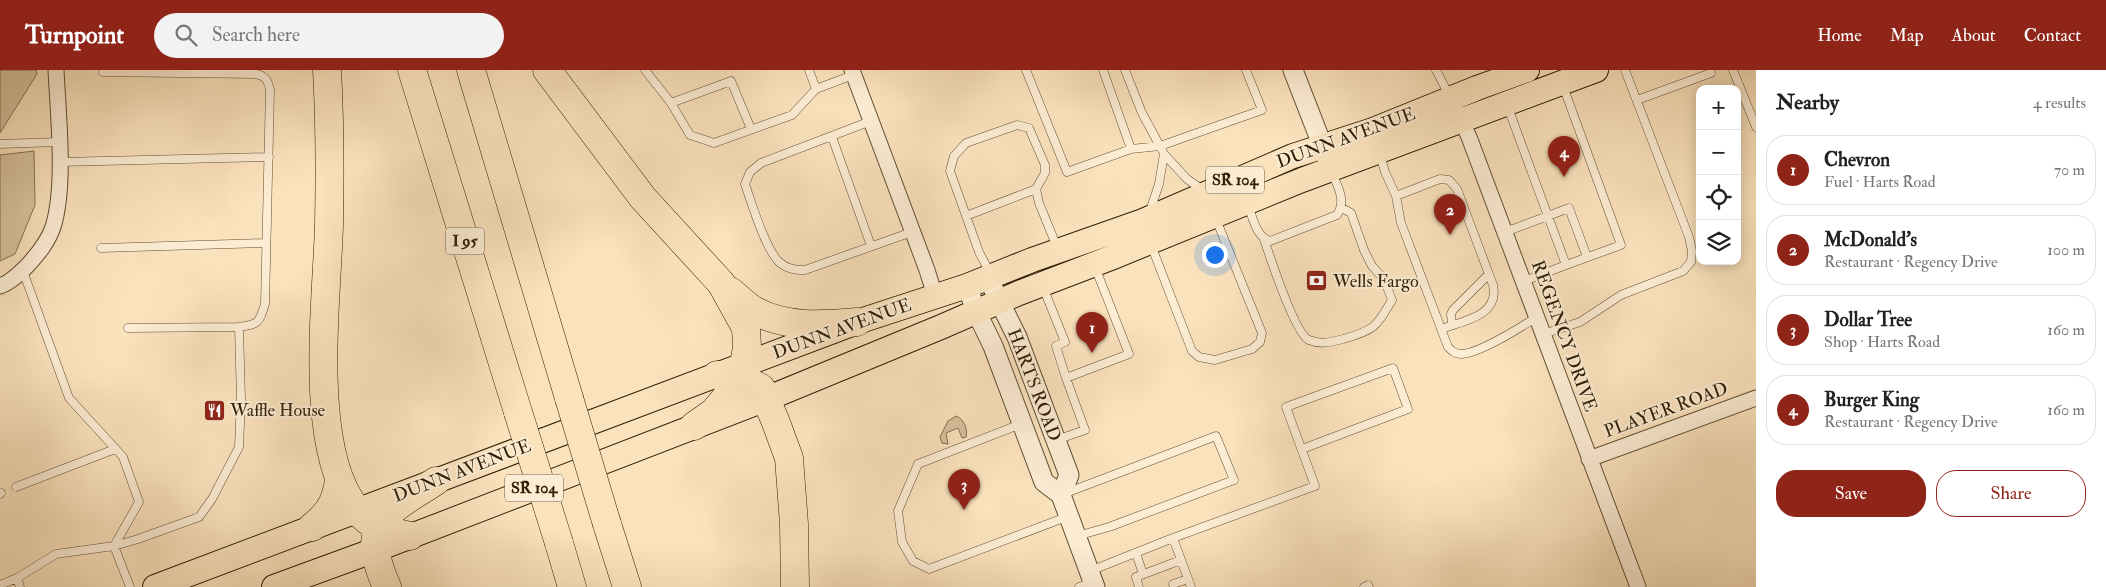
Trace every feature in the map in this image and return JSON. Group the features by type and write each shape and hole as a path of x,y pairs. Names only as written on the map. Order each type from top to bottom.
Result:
{"highway":[{"path":"328,70 331,133 324,394 326,422 339,481 370,530 378,567 387,587"},
{"name":"I 95","path":"412,70 572,587"},
{"path":"471,70 627,587"},
{"path":"547,70 643,198 721,283 754,310 790,323 811,325 857,322"},
{"path":"694,426 714,412 747,346 746,328 721,283"},
{"path":"735,372 761,388 789,458 794,524 795,587"},
{"path":"312,527 324,517 336,500 339,481"},
{"path":"370,530 395,508 436,481"},
{"path":"370,530 410,536"}],"main road":[{"name":"DUNN AVENUE","path":"410,536 766,398 1093,263 1113,257 1148,230 1206,192 1293,156 1372,130 1527,70"},
{"name":"DUNN AVENUE","path":"436,481 735,372 857,322 982,280 1059,251 1214,215 1596,70"},
{"path":"155,587 312,527 370,530"},
{"path":"274,587 370,530"}],"street":[{"path":"0,286 23,270 40,251 52,228 57,208 60,162 56,70"},
{"path":"1293,70 1324,146 1331,169"},
{"path":"853,72 935,296"},
{"name":"REGENCY DRIVE","path":"1452,98 1524,281 1638,587"},
{"name":"HARTS ROAD","path":"982,280 1000,302 1017,337 1069,475 1061,495"},
{"name":"HARTS ROAD","path":"982,280 976,311 993,346 1044,482 1061,495 1077,536 1090,582"},
{"name":"PLAYER ROAD","path":"1589,458 1756,398"}],"lane":[{"path":"645,70 670,103 690,135 714,143 792,115 816,88 853,72"},
{"path":"809,70 816,88"},
{"path":"1026,70 1067,172 1131,149 1160,146 1262,110 1246,70"},
{"path":"1104,70 1131,149"},
{"path":"1125,70 1142,113 1164,154 1187,179 1206,192"},
{"path":"1436,70 1452,98"},
{"path":"1543,334 1580,322 1622,295 1683,271 1691,262 1692,251 1689,237 1625,70"},
{"path":"1734,70 1755,122"},
{"path":"103,72 256,74 264,76 270,90 265,304 260,319 255,324 239,327 128,328"},
{"path":"1637,100 1712,72"},
{"path":"670,103 731,81 751,129"},
{"path":"1524,281 1621,245 1562,83"},
{"path":"1507,103 1566,265"},
{"path":"871,121 761,163 750,172 745,184 766,239 779,262 793,270 804,270 912,232"},
{"path":"966,216 1036,189 1045,173 1045,166 1029,128 1017,125 966,143 954,156 950,171 966,216 979,252 982,280"},
{"path":"832,137 871,246"},
{"path":"0,144 59,142"},
{"path":"1379,151 1385,172 1396,196 1401,223 1448,347 1454,353 1463,354 1512,332 1536,317"},
{"path":"1164,154 1148,230 1192,351 1199,357 1215,360 1252,348 1260,342 1262,332 1214,215"},
{"path":"60,162 268,157"},
{"path":"1264,239 1270,241 1337,215 1342,208 1342,199 1331,169"},
{"path":"1396,196 1440,179 1449,180 1457,189 1489,274 1495,292 1489,308 1482,314 1441,329"},
{"path":"1036,189 1039,203 1059,251"},
{"path":"1247,202 1259,233 1264,239 1297,326 1307,340 1323,344 1357,335 1376,326 1392,300 1384,279 1372,266 1364,250 1351,213 1342,208"},
{"path":"1505,232 1569,208 1587,257"},
{"path":"101,248 266,243"},
{"path":"1066,378 1129,354 1093,263"},
{"path":"23,270 69,398 123,457 139,502 114,546"},
{"path":"1452,325 1451,314 1453,310 1489,274"},
{"path":"1042,284 1065,342 1056,346 1085,430 1056,440"},
{"path":"0,585 17,578 56,554 114,546 199,516 212,499 239,447 241,400 239,327"},
{"path":"1090,582 1136,553 1315,486 1286,407 1393,368 1408,409 1302,449"},
{"path":"1021,424 918,464 898,510 902,542 913,561 929,570 1069,516"},
{"path":"1061,495 1216,436 1234,480 1109,527 1077,536"},
{"path":"16,487 115,449"},
{"path":"1173,538 1189,583 1173,584"},
{"path":"114,546 130,587"},
{"path":"1136,553 1143,574"},
{"path":"1138,587 1136,577 1181,560"},
{"path":"17,578 20,587"},
{"path":"1364,587 1368,585 1369,587"}],"shaded area":[{"path":"0,70 36,70 37,74 0,133"},
{"path":"34,151 35,205 15,254 0,261 0,155"},
{"path":"956,416 965,425 966,437 962,438 958,428 946,433 948,444 942,443 940,437 948,421"}],"place":[{"name":"Burger King","path":"1564,177"},
{"name":"McDonald's","path":"1450,235"},
{"name":"Wells Fargo","path":"1317,281"},
{"name":"Chevron","path":"1092,353"},
{"name":"Waffle House","path":"214,410"},
{"name":"Dollar Tree","path":"964,510"}]}
